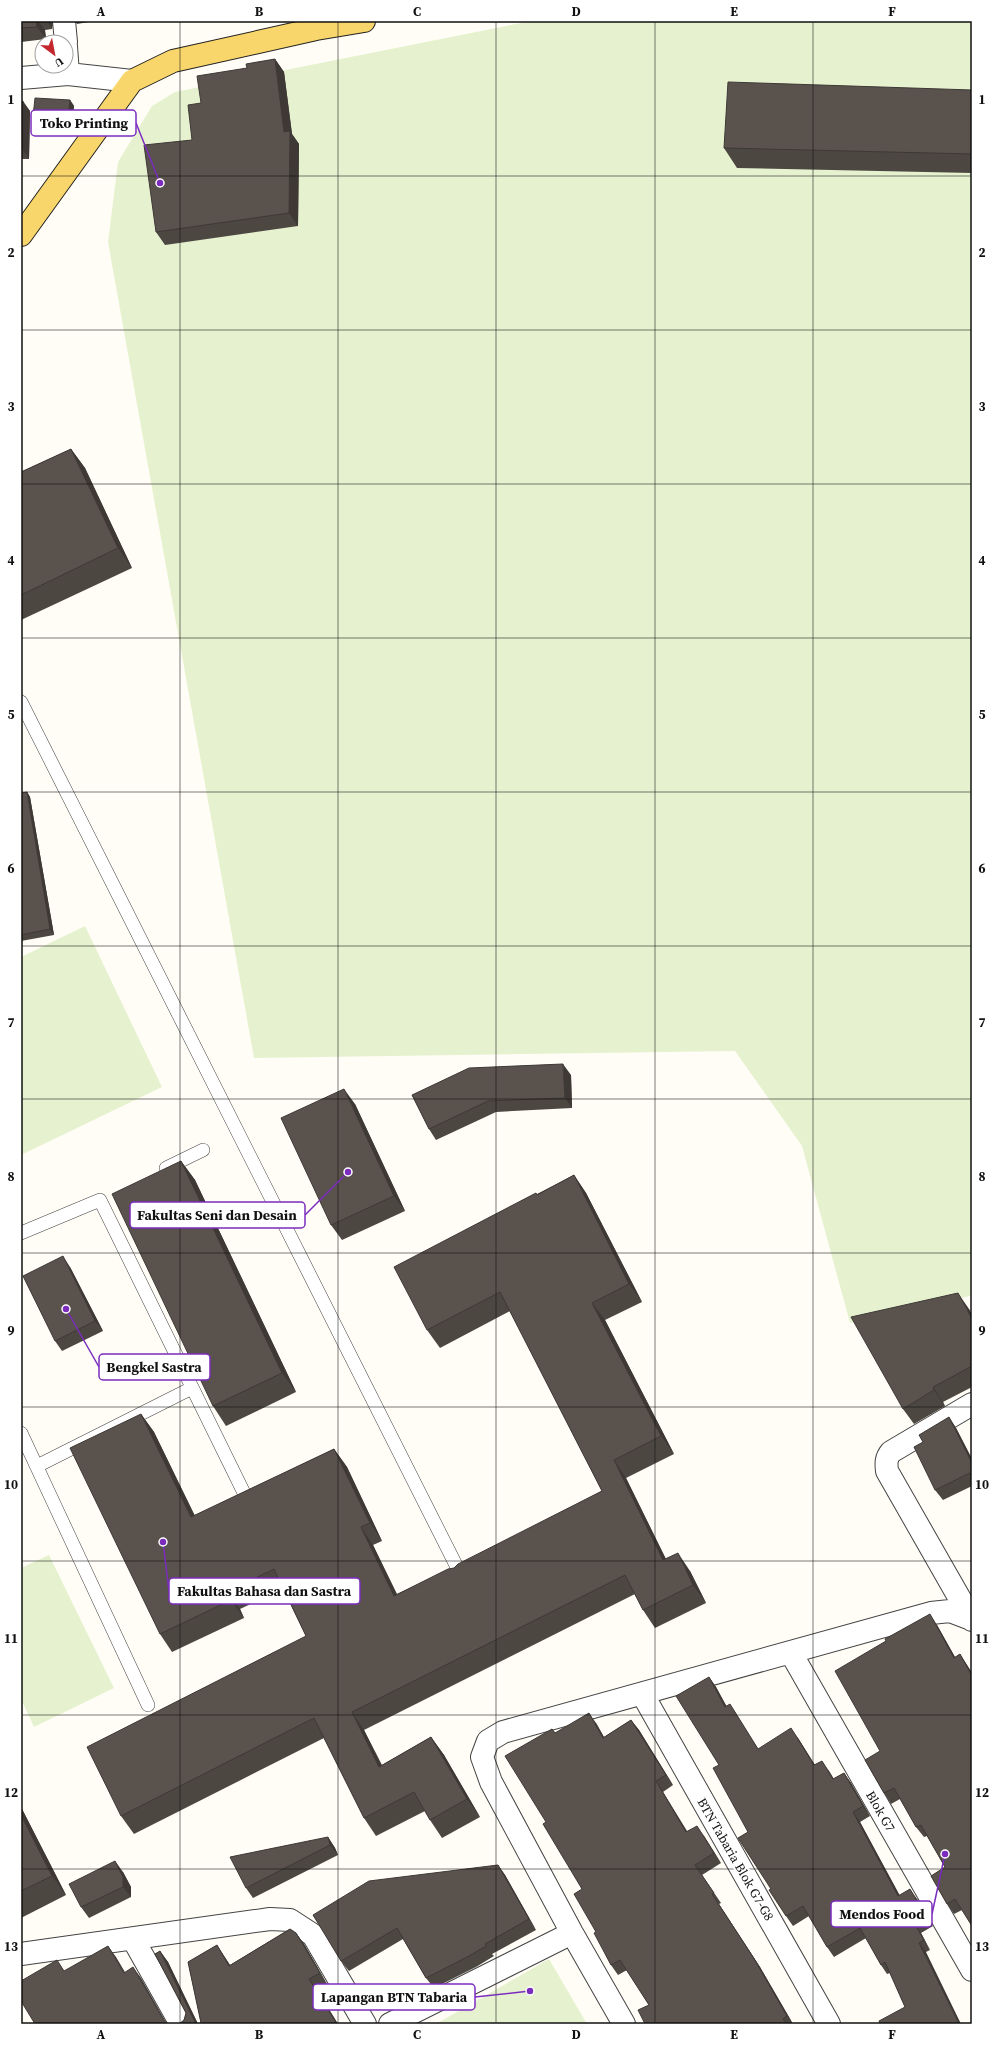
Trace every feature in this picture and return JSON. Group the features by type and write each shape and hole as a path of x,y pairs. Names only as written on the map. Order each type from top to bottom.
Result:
{"main road":[{"path":"21,235 132,81 173,61 315,25 364,21"}],"street":[{"path":"64,21 65,34"},
{"path":"21,78 68,74 132,81"},
{"path":"972,1404 891,1452 887,1457 886,1464 887,1471 972,1620"},
{"path":"624,2024 572,1933 491,1782 482,1757 488,1741 503,1732 643,1695 931,1613 950,1611 972,1620"},
{"name":"Blok G7","path":"791,1653 972,1970"},
{"name":"BTN Tabaria Blok G7-G8","path":"643,1695 829,2024"},
{"path":"21,1954 270,1919 290,1920 312,1935 365,2024"},
{"path":"390,2024 572,1933"},
{"path":"133,1939 182,2024"}],"lane":[{"path":"21,702 463,1579"},
{"path":"155,1174 203,1150"},
{"path":"21,1233 114,1193"},
{"path":"100,1200 246,1497"},
{"path":"38,1466 192,1388"},
{"path":"21,1433 38,1466 148,1705"}],"green space":[{"path":"531,21 972,21 972,1299 970,1296 850,1323 802,1146 735,1051 254,1058 108,242 118,162 152,106 175,92"},
{"path":"85,926 162,1087 21,1155 21,957"},
{"path":"49,1555 114,1688 34,1727 21,1699 21,1568"},
{"path":"549,1959 587,2024 436,2024"}],"building":[{"path":"21,21 36,21 37,27 21,28"},
{"path":"275,59 284,132 290,131 289,213 156,232 144,145 192,140 188,105 201,103 197,76 247,68 246,64"},
{"path":"728,82 972,90 972,154 724,148"},
{"path":"35,98 70,100 67,129 32,126"},
{"path":"21,101 23,101 22,149 21,149"},
{"path":"71,449 118,548 21,595 21,472"},
{"path":"27,792 50,929 21,935 21,793"},
{"path":"563,1064 565,1098 488,1101 429,1129 412,1095 469,1068"},
{"path":"344,1089 394,1196 331,1225 281,1118"},
{"path":"181,1161 282,1373 213,1406 112,1194"},
{"path":"574,1175 629,1284 592,1303 661,1436 614,1460 663,1560 678,1553 693,1585 643,1610 625,1575 352,1712 379,1767 431,1737 467,1799 430,1820 414,1792 364,1818 314,1718 121,1816 87,1747 306,1636 274,1569 227,1592 231,1600 160,1634 70,1448 141,1414 191,1517 334,1449 370,1523 361,1527 394,1596 448,1569 454,1568 458,1564 602,1491 500,1292 427,1330 394,1267 536,1193 537,1195"},
{"path":"63,1256 95,1321 55,1341 23,1276"},
{"path":"958,1293 972,1319 972,1366 933,1387 934,1390 903,1409 851,1317"},
{"path":"949,1417 972,1463 972,1472 935,1490 914,1447 923,1442 919,1435"},
{"path":"930,1614 954,1658 960,1654 972,1676 972,1926 955,1899 947,1904 931,1876 945,1867 921,1825 916,1827 894,1788 884,1793 865,1760 880,1751 835,1671 886,1641 885,1639"},
{"path":"709,1677 725,1707 730,1704 758,1749 791,1728 814,1765 822,1761 833,1779 844,1773 863,1806 853,1812 898,1896 910,1889 926,1917 914,1923 924,1940 919,1943 959,2024 880,2024 879,2021 905,2007 885,1962 881,1965 860,1928 827,1947 803,1906 786,1916 769,1890 771,1889 738,1838 748,1832 713,1768 719,1765 676,1696"},
{"path":"589,1713 603,1738 631,1720 666,1775 656,1781 686,1832 697,1826 714,1853 695,1865 753,1957 787,2016 783,2019 787,2024 645,2024 638,2010 649,2005 620,1960 611,1965 594,1933 596,1932 574,1894 582,1889 543,1824 546,1822 505,1756 552,1729 555,1733"},
{"path":"21,1815 52,1876 21,1891"},
{"path":"328,1837 330,1845 246,1888 230,1857"},
{"path":"115,1861 123,1877 123,1887 81,1907 69,1884"},
{"path":"498,1865 529,1919 485,1944 486,1946 469,1956 426,1978 397,1928 341,1961 313,1915 369,1881"},
{"path":"290,1929 296,1933 320,1973 309,1979 337,2024 198,2024 201,2023 188,1962 217,1945 229,1966"},
{"path":"108,1946 124,1973 133,1967 167,2024 35,2024 21,2001 21,1981 57,1960 64,1971"},
{"path":"160,1951 196,2024 179,2024 184,2020 186,2013 155,1954"}],"place":[{"name":"Toko Printing","path":"160,183"},
{"name":"Fakultas Seni dan Desain","path":"348,1172"},
{"name":"Bengkel Sastra","path":"66,1309"},
{"name":"Fakultas Bahasa dan Sastra","path":"163,1542"},
{"name":"Mendos Food","path":"945,1854"},
{"name":"Lapangan BTN Tabaria","path":"530,1991"}]}
